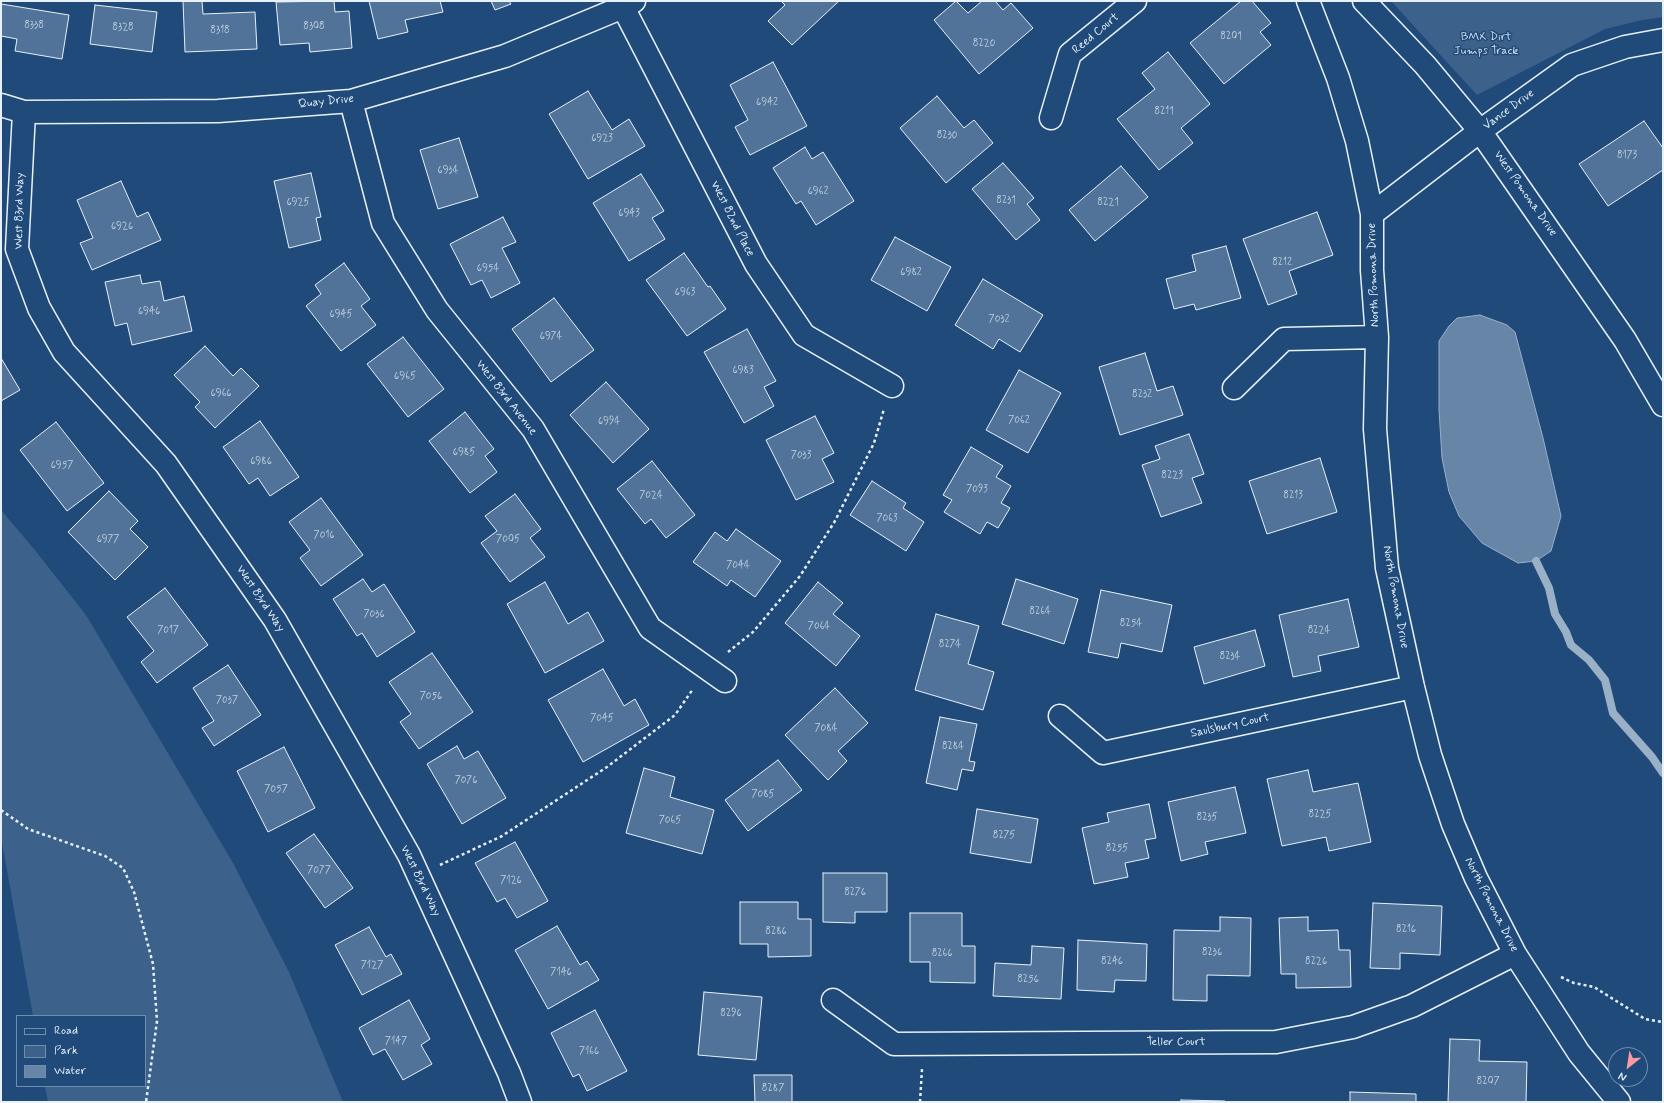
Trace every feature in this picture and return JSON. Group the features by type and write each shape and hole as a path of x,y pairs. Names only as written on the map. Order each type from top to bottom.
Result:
{"street":[{"name":"Reed Court","path":"1051,118 1070,54 1135,1"},
{"name":"North Pomona Drive","path":"1308,1 1338,78 1357,141 1372,214 1372,270 1377,337 1375,429 1387,568 1412,687 1430,755 1453,824 1476,878 1516,954 1579,1054 1619,1102"},
{"name":"West Pomona Drive","path":"1364,1 1425,65 1480,131 1625,340 1663,404"},
{"name":"Quay Drive","path":"1,105 24,112 218,111 351,101 505,56 629,4"},
{"name":"West 82nd Place","path":"629,4 756,264 804,335 892,386"},
{"name":"Vance Drive","path":"1372,214 1480,131 1572,65 1625,47 1663,40"},
{"name":"West 83rd Avenue","path":"351,101 382,223 437,310 533,429 650,628 725,681"},
{"name":"West 83rd Way","path":"24,112 17,249 39,308 64,352 166,464 275,620 409,855 509,1074 520,1102"},
{"path":"1234,388 1284,339 1377,337"},
{"name":"Saulsbury Court","path":"1060,716 1103,753 1412,687"},
{"name":"Teller Court","path":"833,1000 894,1044 1276,1042 1352,1027 1412,1006 1516,954"}],"path":[{"path":"1,810 28,829 105,856 123,868 134,892 153,964 157,1021 146,1102"},
{"path":"1530,976 1545,974 1559,976 1574,983 1594,987 1645,1019 1663,1022"},
{"path":"920,1102 922,1066"}],"green space":[{"name":"BMX Dirt Jumps Track","path":"1391,1 1663,1 1663,17 1642,20 1605,29 1477,95"},
{"path":"1,510 86,615 233,863 289,972 343,1102 48,1102 45,1087 146,1087 146,1015 33,1015 1,837"}],"water":[{"path":"1480,315 1507,325 1515,332 1543,438 1561,516 1551,551 1536,561 1518,563 1482,543 1459,516 1449,492 1442,458 1439,410 1439,341 1449,326 1457,318"}],"building":[{"path":"183,1 202,1 203,14 255,12 257,49 185,52"},
{"path":"334,1 335,12 349,11 352,48 310,52 309,43 280,45 276,2"},
{"path":"369,1 440,1 443,12 405,20 408,32 378,39"},
{"path":"491,1 509,1 511,4 495,10"},
{"path":"781,1 839,1 792,45 768,21 785,5"},
{"path":"956,1 968,13 982,1 995,1 1003,10 1011,3 1033,28 979,74 934,20"},
{"path":"1241,1 1252,1 1271,23 1260,32 1271,45 1224,84 1190,43"},
{"path":"1,4 69,15 62,59 15,51 17,39 1,36"},
{"path":"95,5 157,12 152,52 90,44"},
{"path":"1168,52 1210,104 1181,128 1193,143 1159,170 1117,119 1155,89 1142,73"},
{"path":"773,62 807,126 750,155 735,127 748,120 730,85"},
{"path":"588,91 612,130 629,119 645,146 588,179 549,114"},
{"path":"937,96 964,128 974,120 993,143 946,183 900,128"},
{"path":"1644,121 1663,148 1663,170 1608,206 1579,164"},
{"path":"459,138 478,197 438,209 420,150"},
{"path":"805,147 812,159 823,152 854,201 816,225 801,201 796,204 773,168"},
{"path":"1003,163 1034,198 1027,204 1040,220 1016,240 972,189"},
{"path":"1121,166 1148,197 1095,241 1069,210"},
{"path":"311,173 321,217 316,218 321,240 289,248 274,181"},
{"path":"641,174 664,211 652,218 665,239 629,261 593,203"},
{"path":"121,181 137,217 148,212 161,240 92,270 80,243 93,238 77,200"},
{"path":"1317,212 1333,255 1289,271 1297,294 1268,305 1243,239"},
{"path":"503,217 516,242 502,248 520,283 491,298 482,280 471,285 450,244"},
{"path":"895,237 951,267 927,311 871,280"},
{"path":"1226,246 1241,298 1196,310 1194,304 1174,309 1166,279 1196,271 1192,255"},
{"path":"684,253 726,309 687,336 646,280"},
{"path":"344,263 370,299 361,306 376,325 341,351 306,306 321,294 315,285"},
{"path":"140,275 142,284 160,281 164,301 184,296 192,331 132,345 127,323 115,326 105,282"},
{"path":"983,279 1043,315 1020,352 999,339 993,349 955,325"},
{"path":"554,298 594,350 551,382 512,329"},
{"path":"747,329 776,381 764,387 774,406 744,423 704,352"},
{"path":"403,337 444,389 408,417 367,364"},
{"path":"205,346 233,376 241,368 259,386 215,428 195,407 200,402 174,375"},
{"path":"1145,353 1157,391 1173,386 1183,415 1120,435 1099,367"},
{"path":"1,358 20,390 1,401"},
{"path":"1019,370 1061,393 1028,453 986,430"},
{"path":"606,382 649,429 613,463 570,415"},
{"path":"465,412 494,449 485,456 497,472 470,493 429,441"},
{"path":"815,416 834,453 822,459 834,482 796,500 766,440"},
{"path":"260,421 299,477 270,496 258,478 249,484 223,447"},
{"path":"56,422 104,483 67,511 20,450"},
{"path":"1189,434 1204,474 1192,478 1202,503 1161,517 1142,465 1160,459 1155,446"},
{"path":"971,447 1003,466 996,477 1011,486 1001,503 1010,508 998,528 987,522 980,534 944,512 952,500 943,495"},
{"path":"1320,458 1337,512 1267,534 1249,481"},
{"path":"652,461 695,515 666,538 651,519 645,524 617,489"},
{"path":"872,481 906,503 903,508 924,522 906,551 850,515"},
{"path":"109,491 138,521 130,529 148,547 115,580 68,532"},
{"path":"515,494 541,529 530,538 545,557 510,582 481,543 497,531 485,516"},
{"path":"321,498 363,555 321,586 300,558 310,550 289,522"},
{"path":"736,529 781,561 755,597 731,580 727,586 693,562 715,532 727,541"},
{"path":"363,579 372,592 384,584 415,632 377,657 362,633 357,636 333,599"},
{"path":"1016,579 1078,599 1064,644 1002,624"},
{"path":"545,582 568,624 588,612 604,641 545,673 507,604"},
{"path":"818,582 843,603 833,614 860,636 836,666 785,623"},
{"path":"165,588 208,645 157,683 141,662 154,651 127,617"},
{"path":"1101,590 1172,605 1162,652 1121,643 1118,658 1088,652"},
{"path":"1348,599 1359,647 1318,656 1321,671 1293,677 1279,615"},
{"path":"936,614 979,626 968,664 994,672 983,710 915,690"},
{"path":"1255,630 1265,666 1204,684 1194,647"},
{"path":"432,653 473,712 419,749 400,722 411,714 389,682"},
{"path":"228,665 261,715 214,746 202,728 214,721 193,688"},
{"path":"603,669 624,706 635,699 649,725 583,762 548,700"},
{"path":"835,688 868,723 838,751 847,761 828,780 785,735"},
{"path":"940,717 977,724 969,761 975,762 973,771 962,769 957,790 926,783"},
{"path":"457,746 464,759 478,751 506,798 462,824 427,764"},
{"path":"284,747 315,808 268,832 237,771"},
{"path":"778,760 802,790 748,831 725,800"},
{"path":"644,768 675,777 670,797 714,810 702,854 626,833"},
{"path":"1308,770 1313,792 1358,783 1371,842 1329,851 1326,837 1282,846 1267,779"},
{"path":"1235,787 1246,833 1205,842 1208,854 1181,861 1168,802"},
{"path":"1149,804 1156,838 1145,840 1149,858 1125,863 1128,877 1094,884 1082,828 1109,822 1107,813"},
{"path":"977,809 1038,819 1031,863 970,853"},
{"path":"314,834 353,888 325,908 286,853"},
{"path":"515,842 548,901 517,918 505,898 497,902 475,863"},
{"path":"823,873 887,873 887,912 855,912 855,923 823,922"},
{"path":"740,902 798,902 798,919 811,919 811,956 768,957 768,944 740,944"},
{"path":"1373,903 1442,906 1440,955 1400,953 1400,969 1370,968"},
{"path":"910,913 962,913 962,946 975,946 975,983 930,982 930,962 910,962"},
{"path":"1220,917 1251,918 1250,976 1207,975 1207,1001 1173,1000 1174,930 1220,931"},
{"path":"1308,917 1308,931 1338,930 1339,950 1350,950 1351,987 1296,988 1296,974 1281,974 1279,918"},
{"path":"557,926 580,965 587,961 599,980 548,1009 515,950"},
{"path":"369,927 386,957 391,954 402,974 362,995 335,945"},
{"path":"1078,940 1147,944 1146,981 1115,980 1114,992 1077,990"},
{"path":"1032,946 1064,948 1061,999 993,996 995,963 1031,965"},
{"path":"704,992 762,997 756,1060 698,1055"},
{"path":"409,1000 430,1039 421,1045 432,1064 403,1080 385,1049 373,1055 359,1028"},
{"path":"595,1010 627,1071 587,1091 579,1074 573,1077 551,1033"},
{"path":"1450,1039 1480,1040 1479,1061 1527,1062 1526,1102 1448,1102"},
{"path":"754,1075 792,1075 792,1102 755,1102"},
{"path":"1350,1092 1416,1094 1416,1102 1350,1102"},
{"path":"1181,1100 1225,1101 1225,1102 1181,1102"}],"waterway":[{"path":"1536,561 1549,588 1555,614 1566,632 1571,645 1589,660 1605,680 1613,713 1652,757 1663,773"}]}
